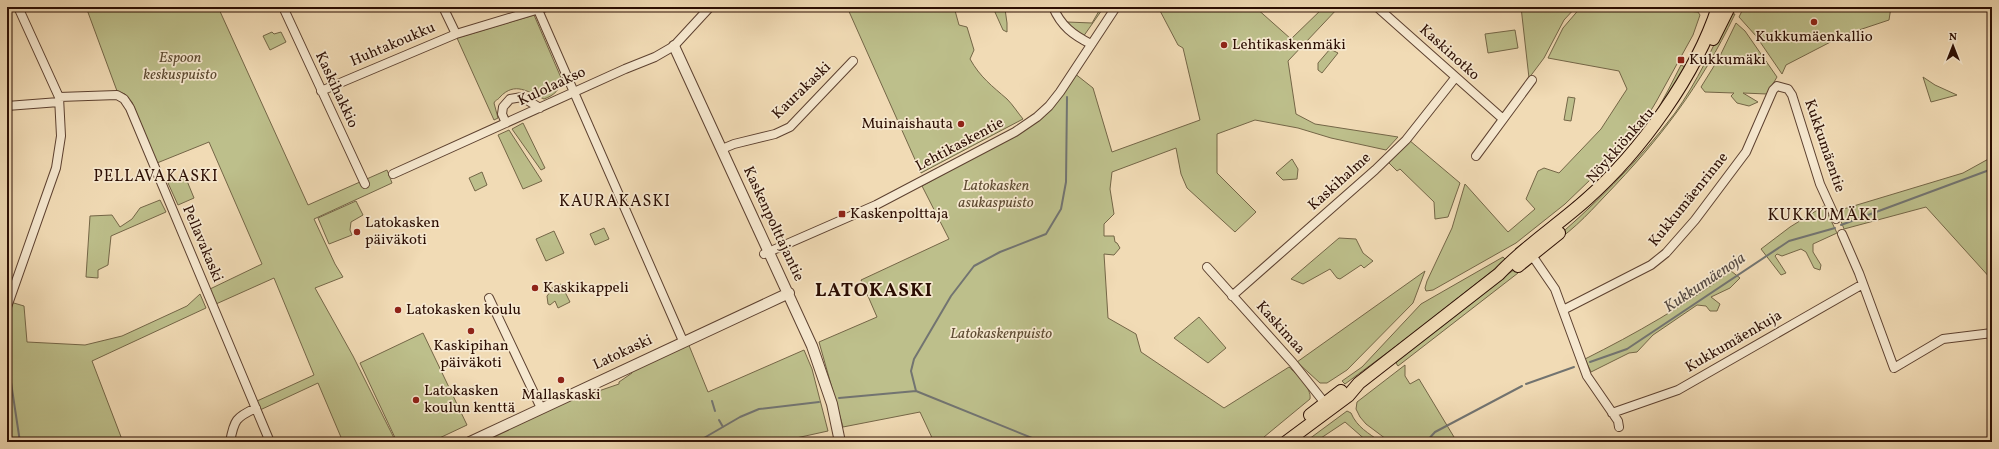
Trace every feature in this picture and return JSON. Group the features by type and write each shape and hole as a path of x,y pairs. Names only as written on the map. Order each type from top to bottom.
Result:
{"main road":[{"name":"Nöykkiönkatu","path":"1277,442 1327,406 1348,396 1359,383 1499,274 1514,268 1587,199 1644,137 1669,102 1693,62 1718,7"},
{"name":"Nöykkiönkatu","path":"1530,252 1577,218 1621,174 1651,139 1676,106 1730,7"},
{"name":"Nöykkiönkatu","path":"1286,442 1327,406"}],"street":[{"path":"7,307 56,168 61,136 59,100 18,7"},
{"name":"Kaskihakkio","path":"283,7 365,184"},
{"path":"443,7 456,34"},
{"name":"Huhtakoukku","path":"321,91 456,34 546,7"},
{"name":"Kulolaakso","path":"393,174 655,56 674,46 710,7"},
{"path":"1053,7 1058,18 1074,36 1091,44"},
{"name":"Lehtikaskentie","path":"767,252 876,205 1014,132 1037,117 1049,106 1060,92 1116,7"},
{"name":"Kaskinotko","path":"1377,7 1455,78 1503,119"},
{"path":"538,10 573,93 683,341"},
{"name":"Kaskenpolttajantie","path":"674,46 767,252 789,293 821,369 832,404 840,442"},
{"name":"Kaurakaski","path":"722,150 734,144 775,134 790,128 853,61"},
{"name":"Kaskihalme","path":"1232,296 1375,170 1406,140 1455,78"},
{"path":"1476,156 1532,80"},
{"name":"Kukkumäenrinne","path":"1563,310 1651,265 1666,253 1695,220 1746,152 1773,90 1777,86 1781,86"},
{"name":"Kukkumäentie","path":"1781,86 1788,89 1792,95 1820,184 1836,219"},
{"name":"Pellavakaski","path":"7,106 117,95 124,99 130,108 270,442"},
{"path":"506,123 502,114 503,107 510,99 522,97 540,108"},
{"path":"1842,234 1863,284 1894,368 1943,340 1992,333"},
{"path":"1530,252 1550,279 1587,376 1618,421 1619,427"},
{"name":"Kaskimaa","path":"1207,267 1293,363 1327,406"},
{"name":"Kukkumäenkuja","path":"1612,413 1678,390 1863,284"},
{"name":"Latokaski","path":"470,442 683,341 789,293"},
{"path":"489,298 541,408"},
{"path":"230,442 234,421 242,414 256,408"}],"green space":[{"name":"Espoon keskuspuisto","path":"86,7 218,7 308,205 387,170 392,183 314,219 335,264 343,277 315,288 353,356 396,442 343,442 318,383 260,410 257,401 314,375 274,278 216,304 210,289 262,264 209,142 157,163 132,102 125,94 117,91"},
{"path":"847,7 954,7 959,25 967,27 974,50 970,59 978,71 1009,101 1023,119 921,173"},
{"path":"996,7 1005,9 1007,32 1003,30 994,10"},
{"path":"1097,7 1104,7 1083,37 1066,23 1092,23 1099,11"},
{"name":"Latokaskenpuisto","path":"1158,7 1255,7 1291,39 1324,7 1339,7 1288,61 1296,114 1315,124 1398,137 1386,150 1331,138 1298,128 1255,120 1217,134 1217,173 1256,212 1235,232 1187,188 1181,174 1176,148 1112,172 1110,189 1114,214 1104,224 1104,236 1114,236 1115,242 1120,248 1114,255 1104,254 1108,318 1136,334 1141,352 1224,408 1289,367 1309,390 1310,399 1260,442 934,442 920,412 843,427 819,342 877,317 861,280 949,239 922,186 1022,131 1074,73 1093,88 1112,152 1200,120 1183,48 1178,45"},
{"path":"1521,7 1576,7 1564,20 1544,58 1529,78"},
{"path":"1581,7 1641,7 1698,12 1700,15 1693,35 1656,102 1647,117 1617,154 1565,204 1516,243 1433,290 1426,291 1425,288 1427,281 1452,228 1465,184 1508,232 1535,209 1526,199 1538,171 1544,168 1559,173 1601,129 1627,89 1619,71 1548,58 1563,28"},
{"path":"1746,7 1891,7 1889,20 1844,35 1786,65 1782,74 1756,36 1739,17 1743,9"},
{"path":"1729,14 1735,14 1708,65 1678,111 1662,132 1625,175 1584,218 1569,232 1543,249 1613,184 1660,132 1675,113 1690,89"},
{"path":"534,15 562,80 561,84 554,94 544,99 522,89 506,92 494,103 498,118 494,120 457,38"},
{"path":"1736,23 1745,31 1777,77 1767,94 1743,93 1758,102 1749,106 1737,103 1731,96 1734,93 1705,92 1701,87 1719,58"},
{"path":"1515,30 1518,48 1488,53 1485,34"},
{"path":"272,32 274,34 281,32 286,42 270,50 263,36"},
{"path":"1330,49 1338,53 1322,73 1318,70 1318,63"},
{"path":"1681,65 1685,67 1656,116 1604,177 1517,252 1515,249 1553,220 1589,188 1623,154 1657,110"},
{"path":"1923,77 1935,85 1957,95 1931,102"},
{"path":"1568,97 1575,98 1571,121 1564,120"},
{"path":"523,123 545,168 541,170 512,129"},
{"path":"509,130 542,181 523,189 498,135"},
{"path":"1409,140 1460,183 1448,217 1435,219 1434,202 1400,169 1397,171 1389,163 1389,157"},
{"path":"1992,157 1992,280 1926,207 1844,229 1837,211 1963,173"},
{"path":"1292,159 1298,169 1297,179 1283,180 1276,173"},
{"path":"482,172 487,185 475,191 469,178"},
{"path":"185,176 194,198 178,205 168,183"},
{"path":"160,200 166,212 111,236 108,265 98,270 98,278 86,277 90,216 112,215 120,227 132,219 140,208"},
{"path":"356,201 363,215 351,222 350,230 352,235 329,244 318,218"},
{"path":"1824,206 1837,233 1813,244 1813,252 1821,265 1820,270 1814,268 1806,252 1801,249 1782,256 1777,254 1775,256 1786,273 1781,275 1761,249 1790,227"},
{"path":"604,228 609,239 595,245 590,234"},
{"path":"554,231 564,253 546,261 536,239"},
{"path":"1339,238 1356,239 1363,253 1373,261 1364,268 1361,265 1340,279 1337,278 1330,269 1303,284 1291,279"},
{"path":"1503,257 1506,260 1411,335 1345,384 1342,381 1362,367 1421,304"},
{"path":"1515,269 1518,273 1398,366 1396,363 1407,350"},
{"path":"1425,271 1413,303 1347,370 1327,383 1320,383 1297,362"},
{"path":"1731,271 1740,278 1730,288 1711,297 1720,304 1717,311 1710,311 1706,306 1697,305 1653,335 1637,352 1629,353 1591,372 1585,359 1660,318 1696,296"},
{"path":"561,284 570,302 558,308 555,301 550,305 548,304 547,296 551,291 550,289"},
{"path":"200,294 206,308 92,361 123,442 7,442 7,301 24,306 27,342 85,345 122,336 187,306"},
{"path":"1199,317 1226,348 1208,363 1174,338"},
{"name":"Latokasken koulun kenttä","path":"423,333 467,425 431,442 397,442 360,363"},
{"path":"688,343 708,392 804,350 812,369 828,431 778,442 479,442 586,392 587,395 619,384 619,382 632,373 631,370"},
{"path":"1405,365 1405,376 1410,384 1419,379 1457,442 1390,442 1366,424 1360,417 1356,409 1357,402"},
{"path":"1347,411 1351,413 1356,422 1363,429 1381,442 1368,442 1345,422 1315,442 1305,442"}],"waterway":[{"path":"916,391 911,371 914,359 951,296 974,266 1000,252 1046,234 1061,209 1066,182 1067,97"},
{"name":"Kukkumäenoja","path":"1841,225 1992,169"},
{"name":"Kukkumäenoja","path":"1590,362 1627,349 1789,241 1835,228"},
{"path":"7,356 20,442"},
{"name":"Kukkumäenoja","path":"1526,384 1574,367"},
{"name":"Kukkumäenoja","path":"1426,442 1435,432 1522,386"},
{"path":"839,398 916,391 1042,442"},
{"path":"712,401 715,411"},
{"path":"697,442 740,417 759,409 819,402"},
{"path":"719,420 723,427"}],"place":[{"name":"Kukkumäenkallio","path":"1814,22"},
{"name":"Lehtikaskenmäki","path":"1224,45"},
{"name":"Kukkumäki","path":"1681,60"},
{"name":"Muinaishauta","path":"961,124"},
{"name":"Kaskenpolttaja","path":"842,214"},
{"name":"Latokasken päiväkoti","path":"357,232"},
{"name":"Kaskikappeli","path":"535,288"},
{"name":"Latokasken koulu","path":"398,310"},
{"name":"Kaskipihan päiväkoti","path":"471,331"},
{"name":"Mallaskaski","path":"561,380"},
{"name":"Latokasken koulun kenttä","path":"416,400"}],"district":[{"name":"PELLAVAKASKI","path":"156,177"},
{"name":"KAURAKASKI","path":"615,202"},
{"name":"KUKKUMÄKI","path":"1823,215"},
{"name":"LATOKASKI","path":"874,291"}],"park label":[{"name":"Latokasken asukaspuisto","path":"996,194"}]}
